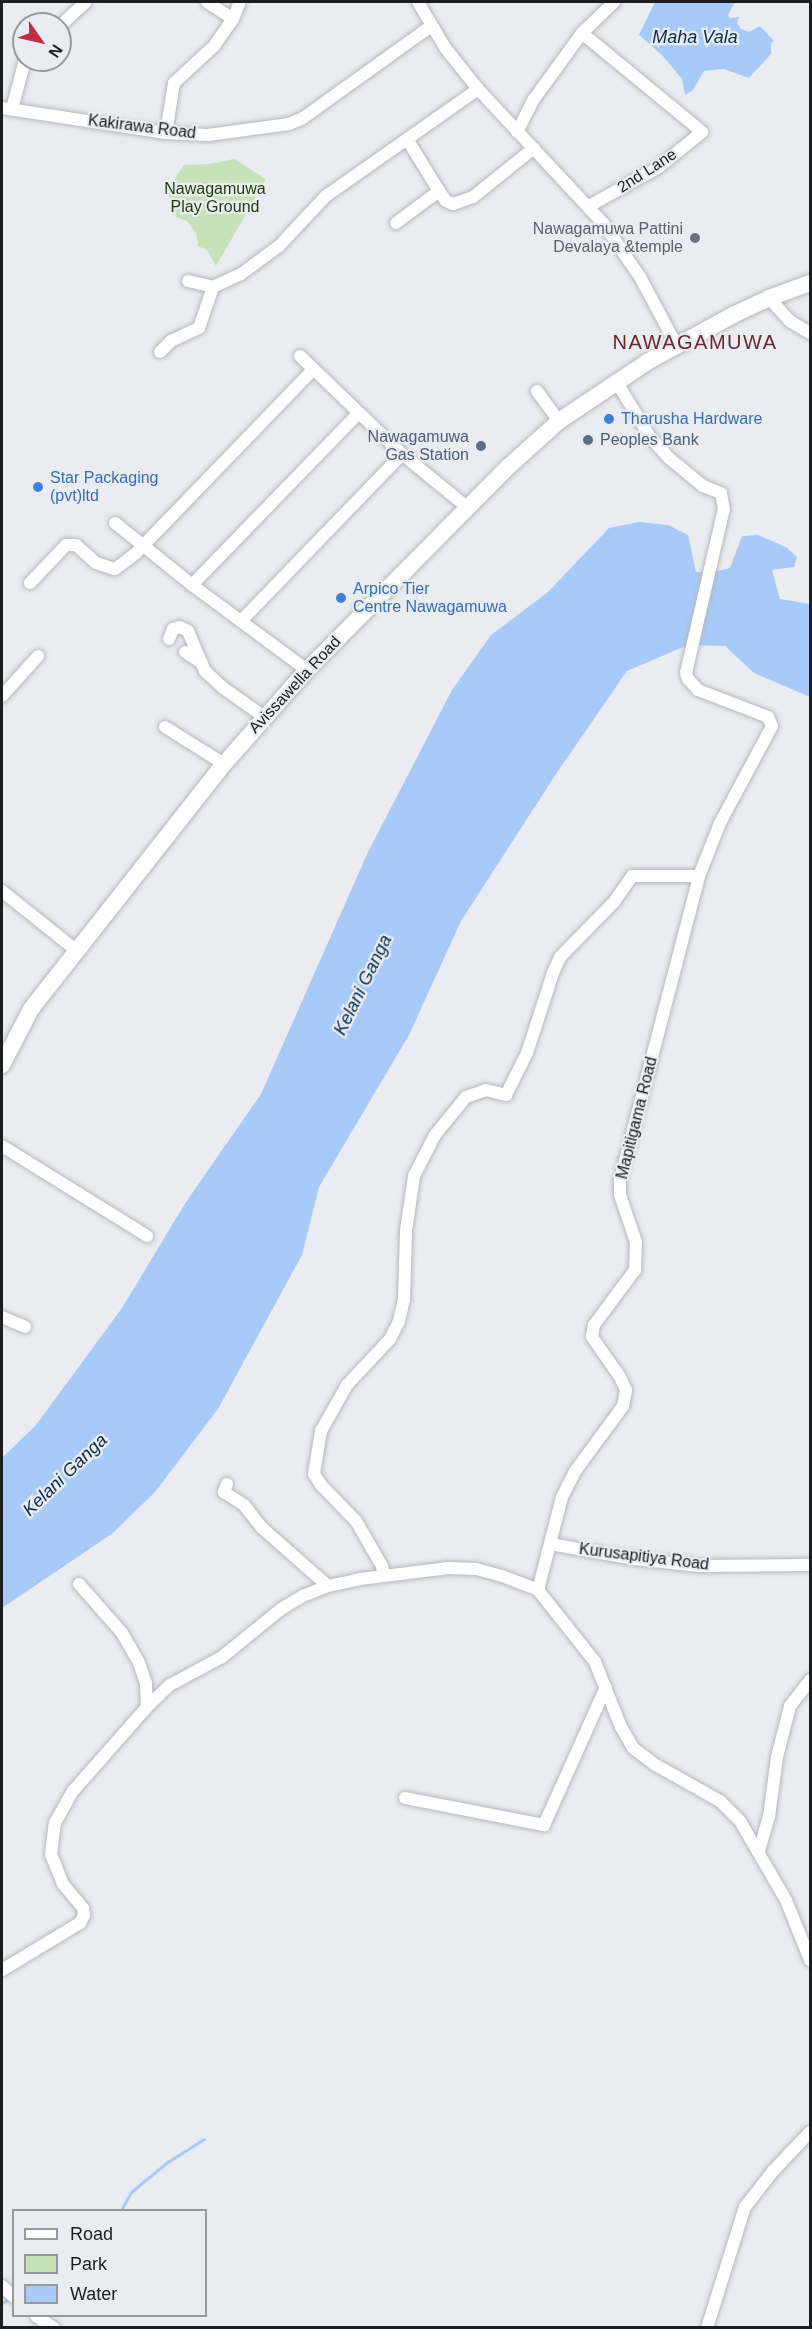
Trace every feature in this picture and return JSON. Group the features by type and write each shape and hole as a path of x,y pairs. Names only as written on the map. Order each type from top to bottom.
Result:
{"main road":[{"name":"Avissawella Road","path":"2,1065 31,1009 224,764 308,670 508,467 559,421 616,381 769,298 808,287"}],"street":[{"path":"72,15 86,2"},
{"path":"207,2 233,19"},
{"path":"166,133 174,83 214,45 233,19 240,2"},
{"path":"418,2 431,26 478,89 589,206 634,268 677,346"},
{"path":"517,132 534,99 582,33 614,2"},
{"name":"Kakirawa Road","path":"7,109 166,133 208,135 289,124 322,105 431,26"},
{"name":"2nd Lane","path":"582,33 702,132 659,166 589,206"},
{"path":"7,109 21,72"},
{"path":"188,282 213,287 241,274 279,246 326,196 478,89"},
{"path":"407,139 446,201 453,204 472,197 534,148"},
{"path":"396,224 439,191"},
{"path":"160,352 171,341 199,328 213,287"},
{"path":"769,298 790,321 810,333"},
{"path":"300,356 402,454 468,508"},
{"path":"30,583 66,545 76,545 96,563 115,569 142,545 313,370"},
{"name":"Mapitigama Road","path":"538,1590 562,1497 576,1470 623,1406 626,1390 620,1377 592,1337 594,1325 635,1270 636,1242 620,1195 620,1180 699,876 720,823 772,726 768,717 698,690 686,673 724,508 721,493 703,486 669,458 650,437 616,381"},
{"path":"537,391 559,421"},
{"path":"192,585 358,414"},
{"path":"241,621 402,454"},
{"path":"115,523 192,585 308,670"},
{"path":"170,639 173,629 180,627 188,631 205,671 222,687 264,717"},
{"path":"185,652 202,663"},
{"path":"2,696 38,656"},
{"path":"165,727 224,764"},
{"path":"384,1575 382,1566 356,1521 321,1485 314,1474 321,1431 347,1385 390,1339 399,1321 404,1300 406,1230 414,1176 435,1135 466,1097 486,1090 506,1095 527,1053 560,957 614,902 632,876 699,876"},
{"path":"2,891 77,951"},
{"path":"2,1146 147,1236"},
{"path":"2,1317 25,1328"},
{"path":"227,1484 224,1492 244,1505 261,1527 328,1586"},
{"name":"Kurusapitiya Road","path":"550,1544 634,1559 700,1566 810,1565"},
{"path":"2,1970 80,1923 84,1916 82,1908 63,1884 51,1854 55,1823 73,1791 147,1707 170,1685 222,1657 281,1609 303,1596 328,1586 384,1575 448,1568 476,1569 538,1590 595,1662 621,1727 633,1748 654,1764 720,1801 740,1821 786,1900 810,1960"},
{"path":"79,1584 122,1633 139,1663 146,1683 147,1707"},
{"path":"759,1851 769,1817 777,1757 790,1706 810,1680"},
{"path":"405,1798 544,1825 606,1687"},
{"path":"707,2328 745,2207 773,2171 810,2132"},
{"path":"38,2317 54,2328"}],"green space":[{"name":"Nawagamuwa Play Ground","path":"234,159 266,179 216,266 207,250 198,246 196,233 187,221 176,217 167,190 184,165 210,164"}],"water":[{"name":"Maha Vala","path":"655,2 735,2 728,15 730,18 739,17 737,23 741,29 749,32 760,26 774,41 771,43 771,54 749,78 724,69 704,71 693,90 685,95 682,79 662,55 639,35"},
{"name":"Kelani Ganga","path":"639,522 668,525 688,535 696,572 709,573 730,568 742,536 758,535 786,547 797,557 794,567 772,570 780,599 810,604 810,697 754,673 725,646 688,645 627,671 556,774 461,921 409,1035 319,1187 302,1255 218,1409 155,1492 113,1533 2,1608 2,1458 36,1425 122,1308 186,1202 261,1094 368,852 452,690 491,635 548,592 609,528"}],"waterway":[{"path":"122,2209 131,2192 166,2163 204,2139"},
{"path":"2,2303 10,2298"}],"place":[{"name":"Nawagamuwa Pattini Devalaya &temple","path":"695,238"},
{"name":"Tharusha Hardware","path":"609,419"},
{"name":"Peoples Bank","path":"588,440"},
{"name":"Nawagamuwa Gas Station","path":"481,446"},
{"name":"Star Packaging (pvt)ltd","path":"38,487"},
{"name":"Arpico Tier Centre Nawagamuwa","path":"341,598"}],"district":[{"name":"NAWAGAMUWA","path":"695,342"}]}
